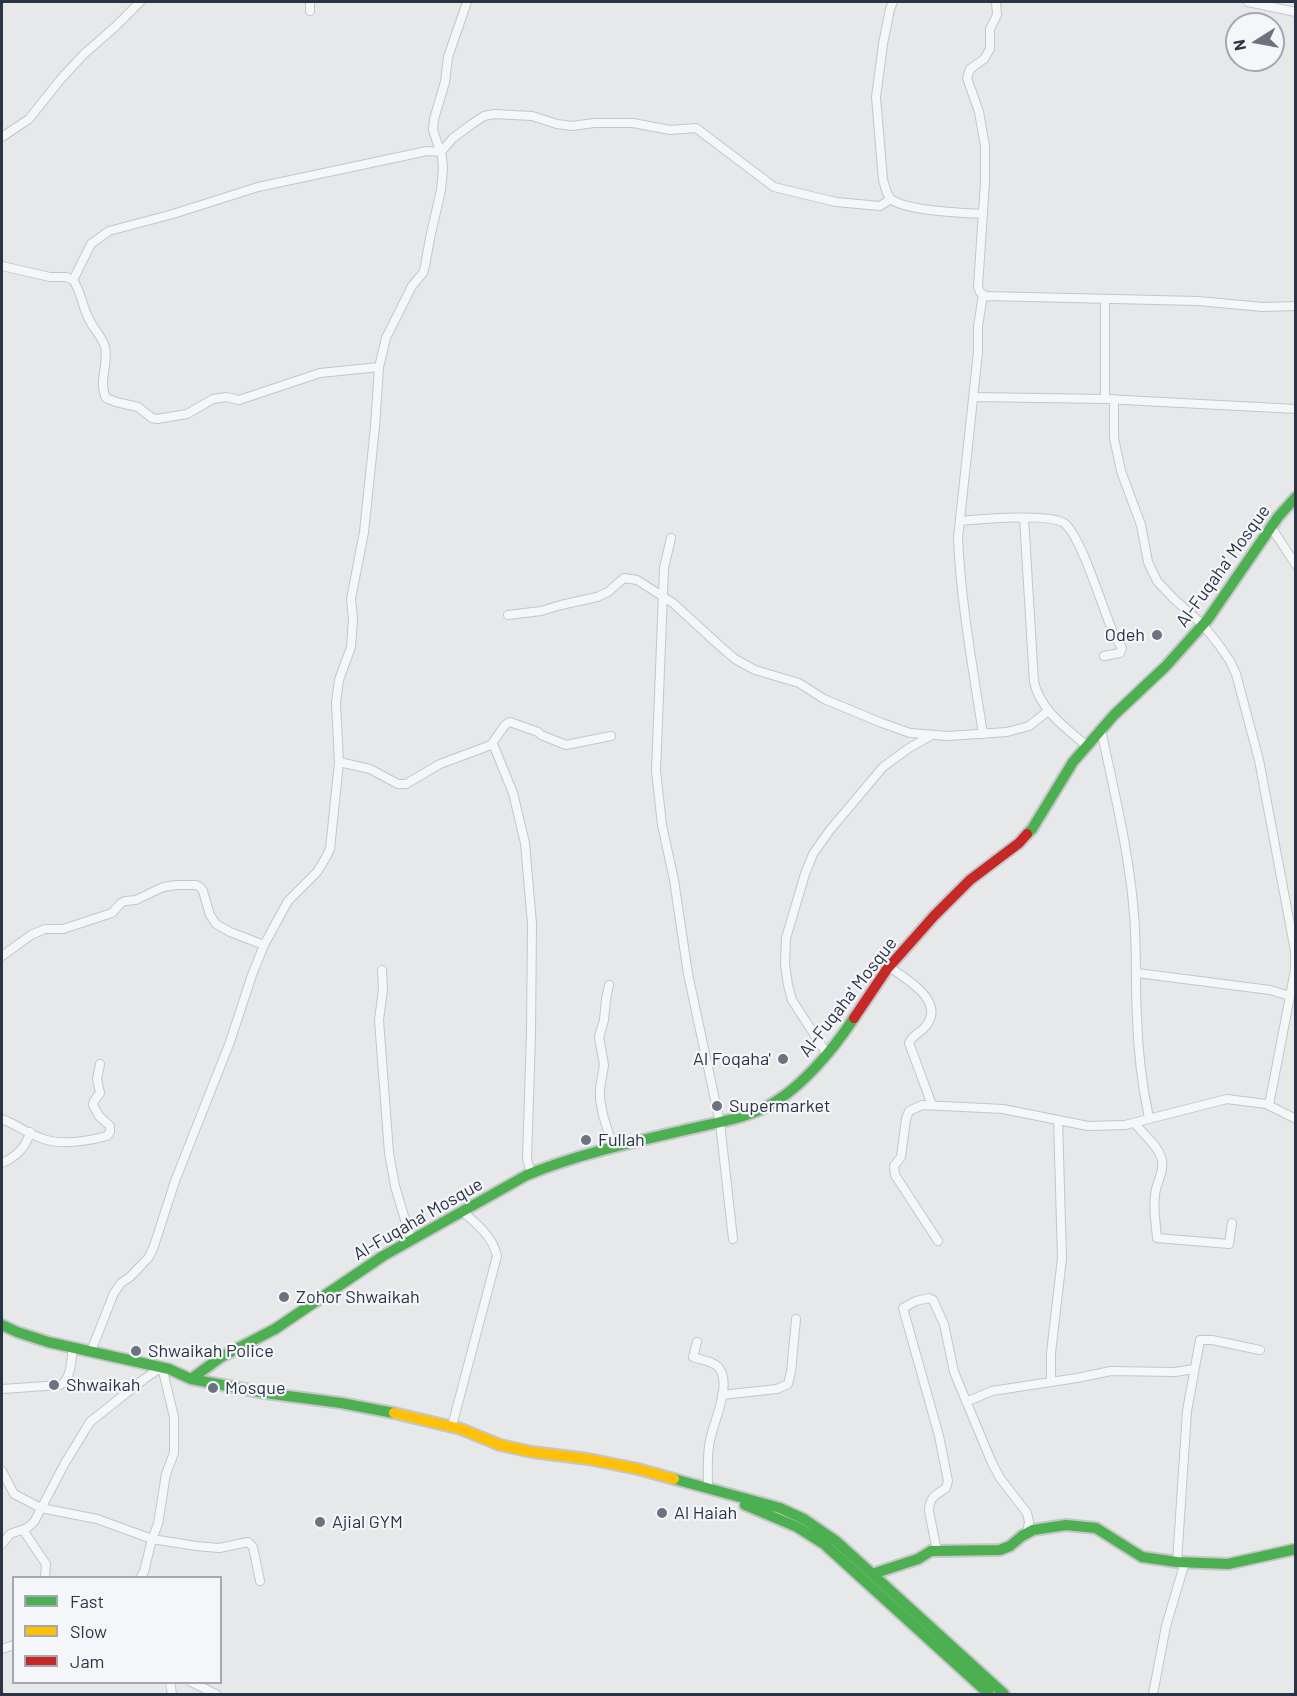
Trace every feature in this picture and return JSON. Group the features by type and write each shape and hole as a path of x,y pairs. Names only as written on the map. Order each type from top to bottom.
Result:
{"street":[{"path":"2,137 29,119 83,55 140,2"},
{"path":"310,2 310,10"},
{"path":"90,1351 114,1293 121,1283 149,1257 154,1246 172,1190 230,1042 264,945 288,901 317,872 330,849 339,762 336,703 339,680 351,647 353,619 351,599 364,532 379,367 386,338 412,286 423,273 425,266 441,190 443,169 441,152 433,130 434,119 446,82 448,57 467,2"},
{"path":"893,2 885,32 876,96 883,180 891,199 925,210 983,214"},
{"path":"983,734 959,568 958,538 983,295 978,287 985,146 979,112 968,78 970,69 984,58 990,49 989,33 997,15 996,2"},
{"path":"1248,2 1296,12"},
{"path":"441,152 458,134 489,115 532,116 564,125 635,123 670,130 696,128 774,187 836,202 880,206 891,199"},
{"path":"73,280 91,244 109,231 173,214 258,187 427,151 441,152"},
{"path":"2,266 73,280 87,315 106,350 103,390 106,398 138,407 152,418 187,414 213,399 226,397 239,400 320,373 379,367"},
{"path":"983,295 1198,301 1263,307 1296,306"},
{"path":"1105,300 1109,399 1114,438 1121,471 1141,525 1149,562 1157,581 1203,625 1230,660 1236,674 1259,760 1292,935 1295,969 1269,1105"},
{"path":"974,397 1109,399 1296,409"},
{"name":"Al-Fuqaha' Mosque","path":"190,1379 221,1357 275,1329 383,1256 531,1173 613,1148 744,1116 766,1107 790,1090 815,1068 840,1040 889,967 934,916 970,880 1019,843 1032,829 1073,762 1114,715 1166,666 1203,625 1271,526 1296,497"},
{"path":"960,521 1007,517 1063,522 1075,537 1113,633 1122,648 1120,653 1104,656"},
{"path":"1024,518 1034,682 1040,699 1048,711 1087,746"},
{"path":"1271,526 1296,565"},
{"path":"671,538 664,568 656,771 660,814 674,880 688,974 720,1123 733,1239"},
{"path":"508,615 541,611 597,597 608,592 624,578 637,580 684,612 735,659 755,670 799,683 824,699 910,733 948,736 997,734 1029,726 1048,711"},
{"path":"339,762 370,769 398,784 406,784 435,766 493,744 505,725 510,722 564,744 611,736"},
{"path":"1101,730 1129,866 1137,973 1136,1016 1140,1065 1149,1118"},
{"path":"827,1054 792,1000 785,964 786,938 805,874 813,854 830,830 883,766 933,735"},
{"path":"493,744 513,793 526,854 532,924 527,1159 531,1173"},
{"path":"2,956 24,939 45,929 63,929 112,913 125,901 136,900 163,887 176,885 200,887 213,921 230,932 264,945"},
{"path":"889,967 915,985 926,996 928,1002 931,1015 929,1021 913,1035 909,1043 932,1105"},
{"path":"382,970 383,990 379,1020 389,1153 395,1186 411,1240"},
{"path":"1137,973 1270,990 1290,996"},
{"path":"609,985 599,1037 604,1065 600,1099 613,1148"},
{"path":"2,1119 47,1140 63,1142 105,1137 111,1130 110,1125 99,1116 93,1107 100,1093 97,1078 100,1064"},
{"path":"938,1241 893,1171 902,1152 904,1126 909,1112 922,1105 1003,1109 1088,1126 1125,1125 1227,1099 1269,1105 1296,1119"},
{"path":"1051,1382 1051,1353 1062,1258 1058,1120"},
{"path":"1135,1123 1158,1150 1163,1160 1154,1195 1157,1238 1229,1244 1232,1222"},
{"path":"2,1163 18,1154 26,1144 30,1132"},
{"path":"452,1426 497,1256 495,1245 462,1211"},
{"path":"937,1551 930,1504 935,1495 946,1488 948,1480 939,1436 903,1308 923,1299 934,1301 944,1324 951,1361 966,1402 995,1471 1027,1513 1029,1522 1027,1533"},
{"path":"722,1395 777,1389 788,1384 796,1319"},
{"path":"2,1324 12,1330 39,1339 162,1367 190,1379 265,1393 375,1409 452,1426 500,1445 638,1469 780,1508 804,1519 836,1541 1004,1695"},
{"path":"1154,1695 1166,1626 1181,1562 1187,1411 1200,1340 1212,1340 1260,1350"},
{"path":"697,1342 693,1357 712,1363 720,1369 723,1383 708,1448 708,1489"},
{"path":"2,1389 64,1383 68,1377 73,1347"},
{"path":"2,1544 10,1534 31,1525 90,1422 162,1367"},
{"path":"141,1576 158,1524 166,1474 174,1453 174,1417 162,1367"},
{"path":"966,1402 992,1391 1111,1371 1175,1372 1194,1369"},
{"path":"2,1471 15,1494 41,1508 119,1526 152,1539 212,1548 248,1542 253,1547 260,1581"},
{"path":"708,1489 797,1527 824,1544 989,1695"},
{"path":"872,1574 918,1559 927,1552 1000,1550 1010,1546 1027,1533 1055,1526 1096,1528 1142,1557 1181,1562 1228,1564 1296,1549"},
{"path":"23,1530 46,1564 45,1576"},
{"path":"193,1684 216,1695"}],"traffic: fast":[{"path":"1027,834 1073,762 1114,715 1166,666 1208,619 1278,517 1296,497"},
{"path":"191,1379 221,1357 275,1329 383,1256 527,1175 584,1155 734,1119 777,1101 814,1069 854,1018"},
{"path":"2,1325 48,1342 169,1369 191,1379 394,1413"},
{"path":"674,1479 780,1508 804,1519 836,1541 1004,1694"},
{"path":"745,1505 797,1527 824,1544 989,1694"},
{"path":"872,1574 918,1559 931,1551 1000,1550 1033,1530 1066,1525 1096,1528 1142,1557 1177,1562 1228,1564 1296,1549"}],"traffic: slow":[{"path":"394,1413 461,1429 500,1445 532,1452 588,1459 674,1479"}],"traffic: jam":[{"path":"854,1018 887,969 934,916 970,880 1019,843 1027,834"}],"place":[{"name":"Odeh","path":"1157,635"},
{"name":"Al Foqaha'","path":"783,1059"},
{"name":"Supermarket","path":"717,1106"},
{"name":"Fullah","path":"586,1140"},
{"name":"Zohor Shwaikah","path":"284,1297"},
{"name":"Shwaikah Police","path":"136,1351"},
{"name":"Shwaikah","path":"54,1385"},
{"name":"Mosque","path":"213,1388"},
{"name":"Al Haiah","path":"662,1513"},
{"name":"Ajial GYM","path":"320,1522"}]}
